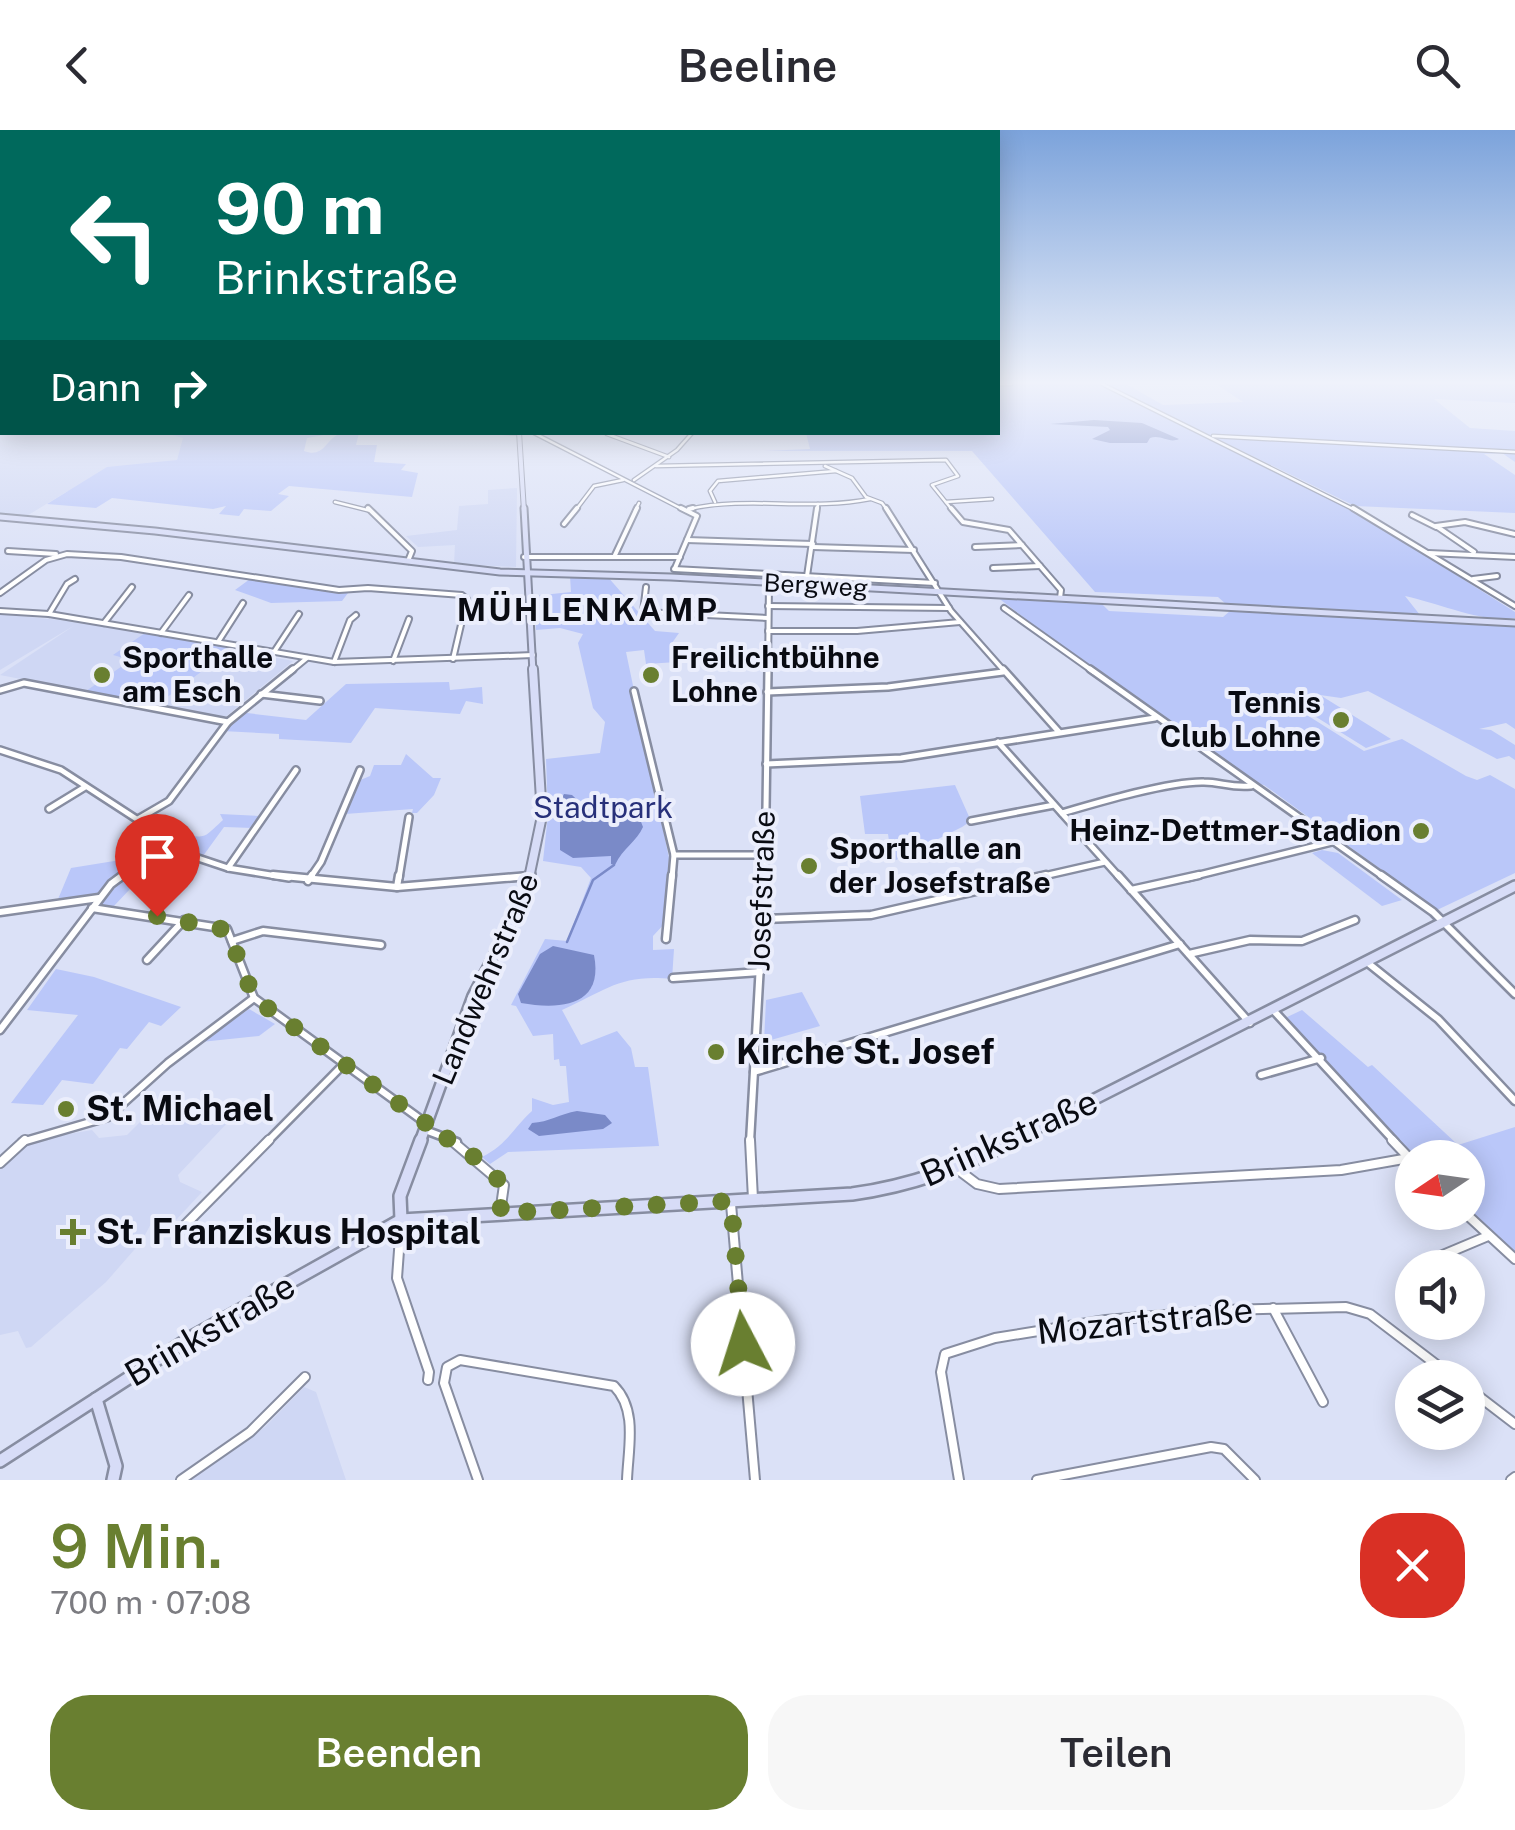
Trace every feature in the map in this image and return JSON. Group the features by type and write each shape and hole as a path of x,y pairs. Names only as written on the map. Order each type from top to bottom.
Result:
{"street":[{"name":"Landwehrstraße","path":"401,1220 400,1196 473,996 532,876 542,816 520,447"},
{"path":"562,447 698,518 672,573 935,583"},
{"path":"642,447 669,457"},
{"path":"564,524 594,486 629,480 656,466 679,447"},
{"path":"1231,447 1323,491 1515,606"},
{"path":"1419,447 1515,452"},
{"path":"656,466 948,462 958,476 932,485 963,522 1004,527 1060,590 1060,598"},
{"path":"823,466 852,478 870,499"},
{"path":"715,502 710,491 717,481 838,470"},
{"path":"688,510 715,502 818,504 870,499 882,503 949,608 1059,732"},
{"path":"946,502 992,499"},
{"path":"334,502 368,508 412,550 408,561"},
{"path":"615,554 640,503"},
{"path":"807,576 818,504"},
{"path":"1412,514 1474,552"},
{"name":"Bergweg","path":"0,517 525,572 672,573 769,582 1515,623"},
{"path":"1436,527 1446,521 1470,522 1494,532 1515,534"},
{"path":"688,540 914,550"},
{"path":"974,547 1022,545"},
{"path":"8,551 121,556 220,575 339,590 462,594 467,599 453,659"},
{"path":"1426,553 1515,556"},
{"path":"0,594 35,566 58,555"},
{"path":"524,557 680,557"},
{"path":"993,568 1040,566"},
{"path":"1470,579 1497,576"},
{"path":"49,614 74,579"},
{"name":"Josefstraße","path":"752,1199 749,1131 764,919 769,582"},
{"path":"104,623 132,586"},
{"path":"646,587 643,612 768,618"},
{"path":"161,633 189,595"},
{"path":"218,642 243,604"},
{"path":"768,606 949,608"},
{"path":"1004,608 1448,923 1515,994"},
{"path":"0,610 49,614 334,662 533,655"},
{"path":"274,652 299,614"},
{"path":"334,662 350,620 356,615"},
{"path":"393,661 409,618"},
{"path":"768,631 885,630 960,622"},
{"path":"137,819 175,795 228,722 258,694 308,658"},
{"path":"767,692 888,687 1004,672"},
{"path":"0,690 15,683 228,722"},
{"path":"634,690 674,855 666,939"},
{"path":"258,694 320,700"},
{"path":"766,764 901,758 1155,718"},
{"path":"998,742 1250,1023"},
{"path":"0,750 50,765 194,858 228,868 308,881 397,887 532,876"},
{"path":"228,868 296,770"},
{"path":"308,881 321,862 360,770"},
{"path":"1062,814 1102,801 1204,782 1227,788 1254,786"},
{"path":"49,809 86,786"},
{"path":"971,821 1054,805"},
{"path":"397,887 409,817"},
{"path":"1131,890 1335,842"},
{"path":"0,1030 99,898 118,878 170,843"},
{"path":"674,855 765,855"},
{"path":"764,919 871,915 1105,862"},
{"name":"Brinkstraße","path":"0,1461 192,1336 401,1220 876,1192 957,1169 1515,886"},
{"path":"0,912 99,898"},
{"path":"92,908 218,925 227,930 254,998 426,1127 459,1143 504,1185 500,1213"},
{"path":"147,960 184,920"},
{"path":"1188,954 1250,940 1302,941 1356,920"},
{"path":"232,941 263,931 381,946"},
{"path":"754,1072 1180,944"},
{"path":"1368,963 1424,1006 1515,1101"},
{"path":"673,978 760,972"},
{"path":"0,1163 26,1139 108,1118 154,1074 254,998"},
{"path":"1274,1011 1395,1141"},
{"path":"1262,1075 1321,1058"},
{"path":"185,1225 343,1064"},
{"path":"957,1169 977,1184 999,1189 1341,1170 1395,1162"},
{"path":"731,1201 755,1480"},
{"path":"401,1220 397,1278 429,1372 428,1380"},
{"path":"1482,1230 1515,1259"},
{"path":"1455,1250 1488,1236"},
{"name":"Mozartstraße","path":"959,1480 941,1372 945,1354 981,1341 1088,1321 1211,1309 1346,1306 1370,1314 1430,1360"},
{"path":"1274,1308 1323,1402"},
{"path":"478,1480 444,1383 447,1368 460,1360 614,1386 623,1392 628,1404 627,1480"},
{"path":"181,1480 250,1432 305,1377"},
{"path":"96,1400 116,1466 113,1480"},
{"path":"1485,1401 1515,1424"},
{"path":"1036,1480 1211,1447 1224,1449 1255,1480"}],"shaded area":[{"path":"0,447 181,447 177,460 127,468 66,492 25,517 0,514"},
{"path":"517,488 516,567 454,564 455,545 418,547 406,536 457,530 459,506 488,504 488,490"},
{"path":"0,614 78,622 233,648 209,668 234,650 293,661 224,718 0,675 75,625 0,670"},
{"path":"564,794 572,795 594,816 624,807 638,814 643,827 615,865 611,864 611,856 573,858 560,850 560,802"},
{"path":"553,946 594,955 592,985 576,1001 551,1006 521,1003 518,994 540,954"},
{"name":"St. Franziskus Hospital","path":"176,1105 228,1122 178,1175 180,1182 202,1192 176,1220 152,1222 141,1242 106,1282 31,1347 26,1348 18,1331 0,1335 0,1168 28,1141 92,1130 99,1138 127,1135 155,1107"},
{"path":"577,1111 605,1115 612,1123 603,1129 539,1136 528,1129 532,1123"},
{"path":"304,1387 316,1392 346,1480 191,1480 265,1427"}],"green space":[{"path":"181,447 305,447 304,451 310,453 324,447 377,447 374,462 406,464 401,470 418,473 412,497 289,486 278,494 289,496 271,511 244,509 239,516 219,514 226,506 213,509 112,498 96,508 47,504 107,467 177,460"},
{"path":"1228,447 1339,501 1515,612 1515,618 1476,616 1405,596 1420,615 1227,605 1218,597 1095,592 972,451 763,451"},
{"path":"1234,447 1515,447 1515,462 1502,453 1484,454 1515,475 1515,513 1355,506"},
{"name":"Stadtpark","path":"570,576 607,576 655,631 679,633 672,643 677,662 646,664 644,650 626,652 669,858 666,922 653,936 653,950 674,949 672,979 626,981 562,1010 581,1045 617,1031 631,1048 635,1067 648,1067 659,1146 508,1152 490,1164 482,1157 504,1141 532,1111 532,1098 553,1105 569,1102 566,1066 560,1066 559,1059 554,1060 553,1034 533,1036 516,1006 511,1005 545,939 567,941 591,878 581,867 543,861 548,815 546,759 600,753 605,722 593,708 578,643 583,634 560,628 536,630 533,596 571,592"},
{"path":"250,579 351,589 342,601 271,603 235,590"},
{"path":"997,597 1102,604 1109,611 1223,617 1230,611 1515,627 1515,729 1506,723 1479,729 1491,730 1515,745 1515,760 1509,756 1497,759 1368,691 1341,698 1320,695 1391,739 1366,748 1292,702 1315,693 1283,700 1364,751 1402,739 1466,776 1477,780 1490,775 1515,789 1515,873 1437,910 1264,785 1256,784 1106,680"},
{"path":"145,633 233,648 158,704 86,691 131,660 113,655"},
{"path":"449,682 450,690 482,687 483,704 466,701 460,714 375,708 351,743 222,731 238,712 306,720 346,684"},
{"path":"406,754 433,778 441,778 434,795 417,813 412,813 413,809 345,814 358,781 370,776 374,765 401,765"},
{"path":"955,785 971,821 962,827 892,862 888,834 865,834 860,796"},
{"path":"220,814 261,816 253,828 224,827 203,856 156,827 161,824 186,830 182,835 201,836 223,820"},
{"path":"157,834 170,843 165,852 113,907 92,908 98,899 56,904 71,868 139,857 151,843 148,839"},
{"path":"1312,853 1338,853 1402,900 1382,906"},
{"path":"56,969 94,977 181,1007 161,1026 149,1022 127,1049 120,1048 93,1084 62,1080 43,1105 11,1103 78,1015 27,1010"},
{"path":"802,992 820,1026 764,1042 766,1000"},
{"path":"249,1009 275,1024 259,1036 201,1042"},
{"path":"1302,1010 1368,1067 1372,1065 1453,1140 1398,1140 1285,1018"},
{"path":"1515,1127 1515,1255 1485,1228 1485,1140 1474,1140"}],"waterway":[{"path":"623,800 624,807"},
{"path":"567,942 593,880 614,865"}],"place":[{"name":"Sporthalle am Esch","path":"102,675"},
{"name":"Freilichtbühne Lohne","path":"651,675"},
{"name":"Tennis Club Lohne","path":"1341,720"},
{"name":"Heinz-Dettmer-Stadion","path":"1421,831"},
{"name":"Sporthalle an der Josefstraße","path":"809,866"},
{"name":"Kirche St. Josef","path":"716,1052"},
{"name":"St. Michael","path":"66,1109"},
{"name":"St. Franziskus Hospital","path":"73,1232"}],"district":[{"name":"MÜHLENKAMP","path":"588,610"}],"route":[{"path":"157,916 218,925 227,930 254,998 427,1124 425,1130 459,1143 504,1185 500,1213 731,1201 743,1344"}]}
